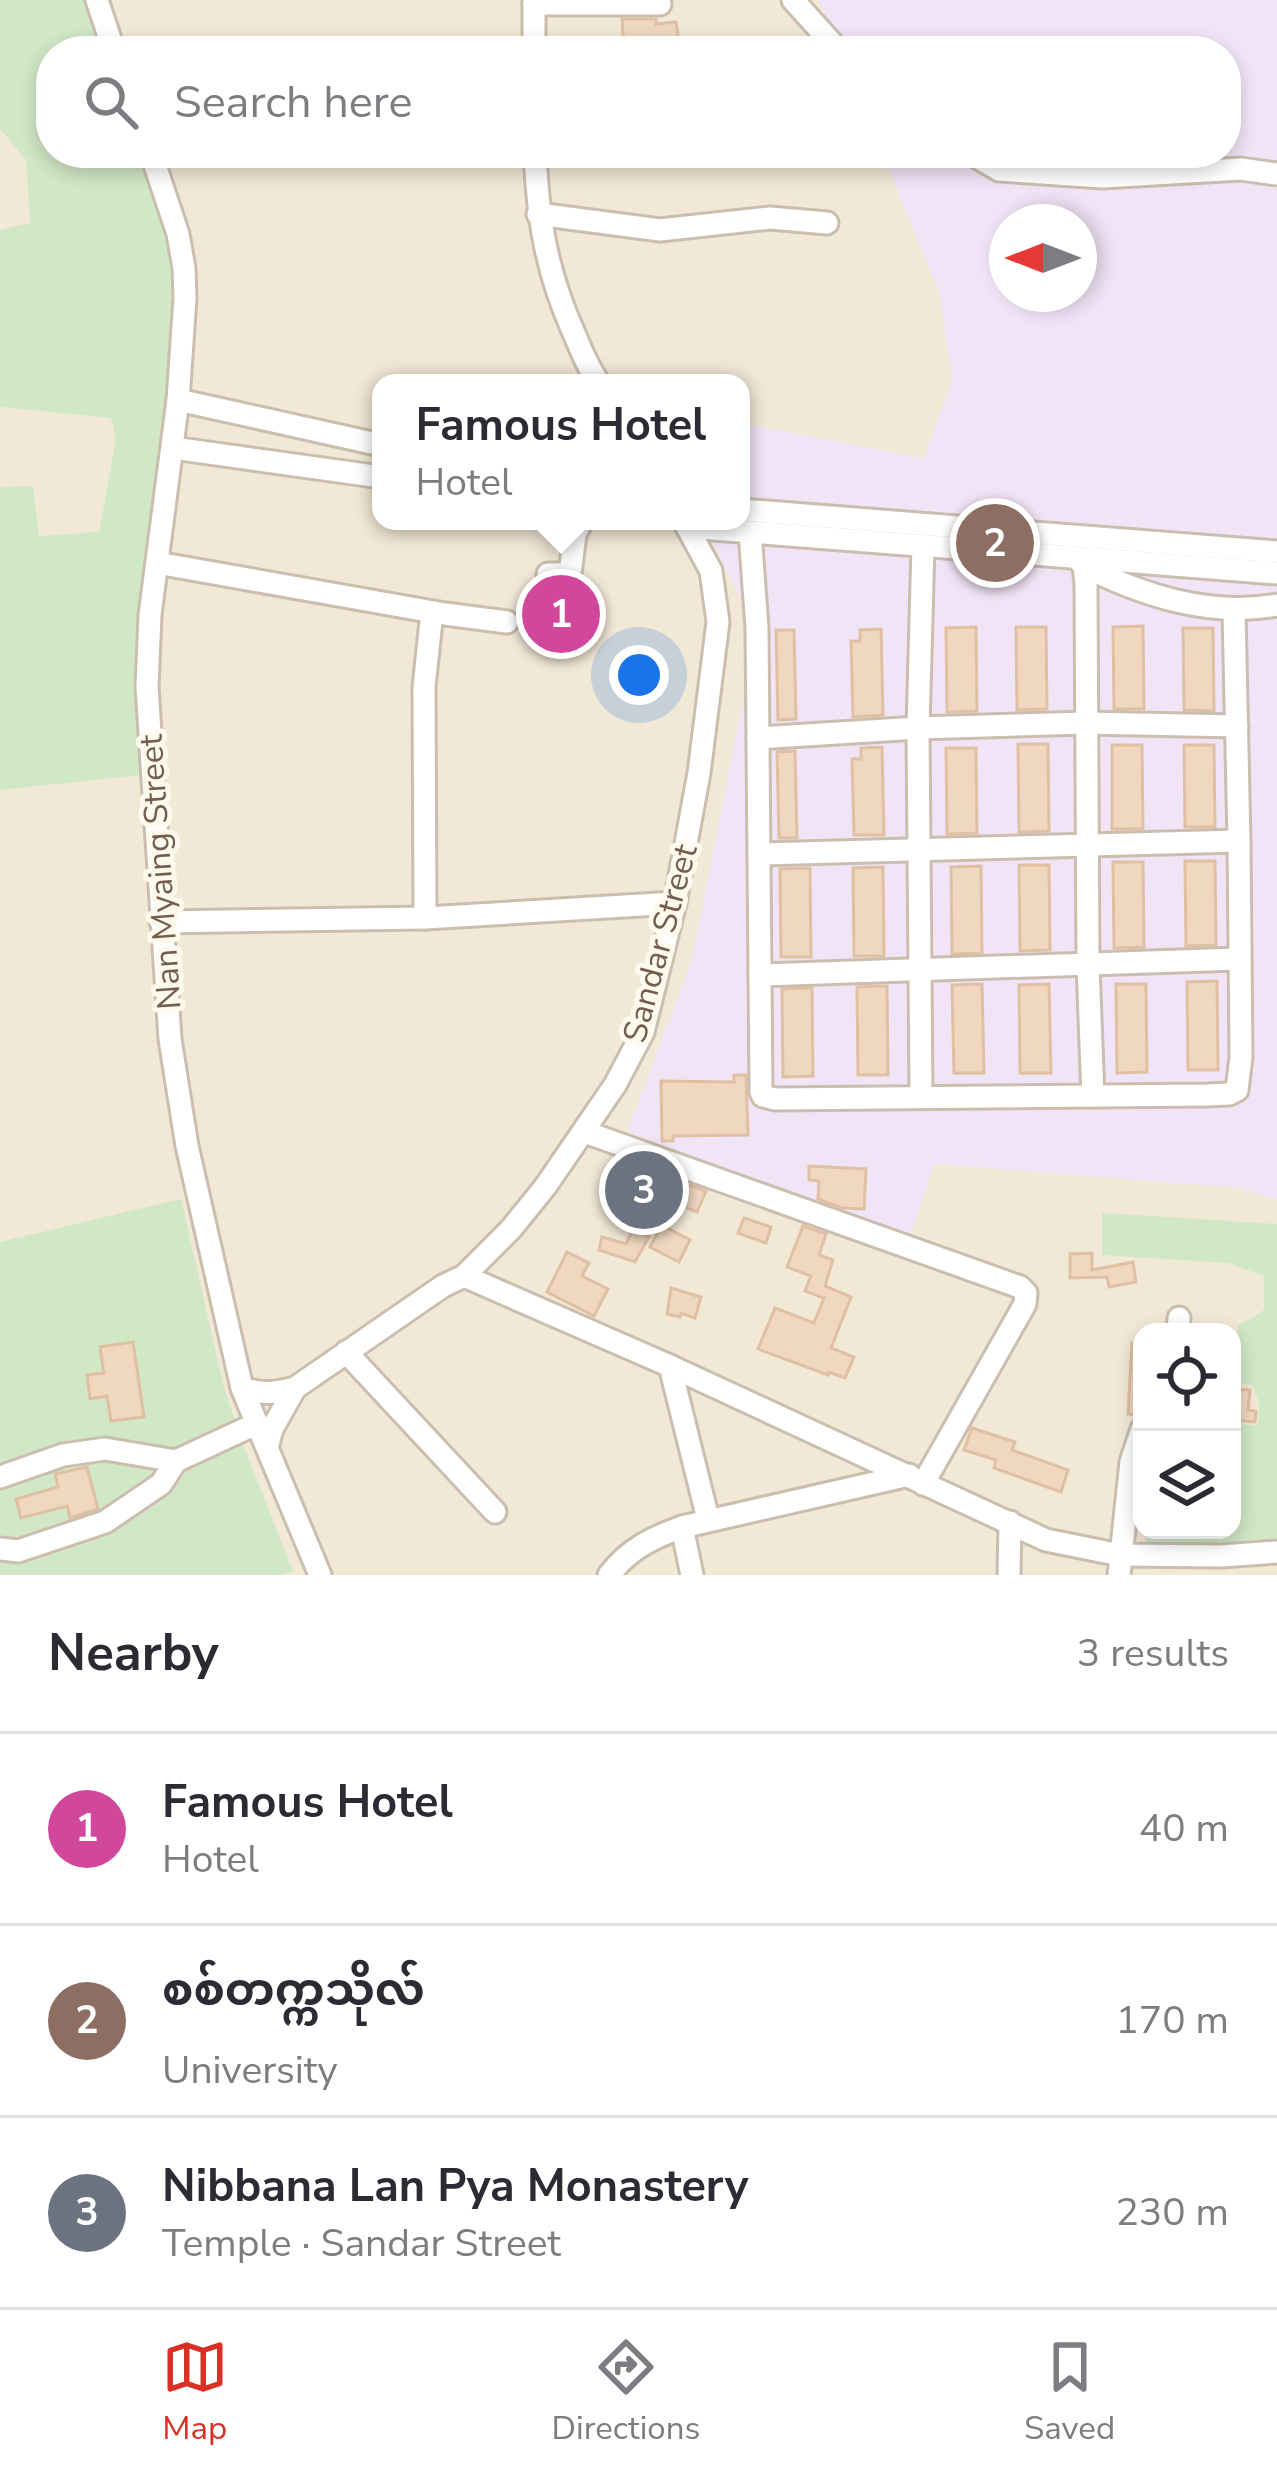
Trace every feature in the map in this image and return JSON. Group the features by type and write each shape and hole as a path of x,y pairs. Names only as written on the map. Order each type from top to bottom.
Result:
{"street":[{"path":"97,0 109,36"},
{"path":"793,0 825,36"},
{"path":"534,36 534,2 660,4"},
{"name":"Nan Myaing Street","path":"156,168 184,268 185,298 173,448 150,615 147,687 170,1040 187,1146 242,1388 320,1575"},
{"path":"536,168 548,268 592,374"},
{"path":"996,168 1102,177 1240,169 1277,174"},
{"path":"538,214 660,230 770,218 827,223"},
{"path":"178,400 372,443"},
{"path":"173,448 372,476"},
{"path":"750,511 1277,552"},
{"path":"548,574 569,574 577,530"},
{"name":"Sandar Street","path":"295,1388 464,1276 511,1229 585,1132 643,1032 675,903 699,772 718,622 711,571 689,530"},
{"path":"734,530 1081,562 1277,573"},
{"path":"750,532 757,628 764,1096 775,1099 1207,1095 1237,1090 1234,611"},
{"path":"921,1096 918,728 923,545"},
{"path":"1081,562 1145,592 1208,608 1234,611 1277,605"},
{"path":"1081,562 1093,1096"},
{"path":"157,563 507,622"},
{"path":"425,918 424,687 432,612"},
{"path":"758,738 1085,723 1238,726"},
{"path":"759,854 1239,842"},
{"path":"161,922 425,918 675,903"},
{"path":"760,975 1238,959"},
{"path":"585,1132 1026,1293 1025,1304 916,1479 682,1527 647,1540 622,1558 609,1575"},
{"path":"464,1276 1046,1540 1119,1565 1269,1560"},
{"path":"346,1352 495,1512"},
{"path":"670,1366 708,1519"},
{"path":"242,1388 272,1394 295,1388"},
{"path":"0,1478 63,1455 105,1449 176,1461 272,1429 295,1388"},
{"path":"1119,1565 1131,1462 1141,1431"},
{"path":"0,1549 19,1551 105,1522 161,1484 176,1461"},
{"path":"1009,1575 1010,1522"},
{"path":"682,1527 692,1575"}],"shaded area":[{"path":"92,0 850,0 864,36 105,36"},
{"path":"819,0 1277,0 1277,1200 1240,1188 934,1164 910,1237 627,1132 692,960 757,629 706,530 750,530 750,425 924,458 952,381 940,294 888,168 1241,168 1241,36 834,36"},
{"path":"0,129 26,160 30,224 0,230"},
{"path":"146,168 915,168 1277,1180 1277,1575 0,1575 0,790 143,775"},
{"path":"0,407 111,418 116,439 99,533 39,536 33,487 0,487"}],"green space":[{"path":"0,0 92,0 105,36 36,36 36,168 150,168 180,270 144,775 0,790 0,487 33,486 39,536 99,532 116,439 111,418 0,407 0,230 30,223 26,160 0,129"},
{"path":"181,1199 223,1384 293,1571 281,1575 0,1575 0,1242"},
{"path":"1102,1213 1277,1224 1277,1542 1145,1547 1145,1539 1241,1539 1241,1424 1258,1425 1259,1404 1253,1385 1241,1384 1241,1324 1264,1310 1264,1276 1228,1263 1102,1255"}],"building":[{"path":"622,19 676,22 678,36 623,36"},
{"path":"570,589 574,604 584,604 584,640 544,640 544,630 538,630 538,601 545,601 545,592"},
{"path":"1143,626 1144,709 1114,709 1113,627"},
{"path":"976,627 977,711 947,712 946,628"},
{"path":"1016,627 1046,627 1047,709 1017,710"},
{"path":"1183,628 1213,628 1214,711 1184,710"},
{"path":"881,629 883,715 853,717 851,641 860,641 860,630"},
{"path":"776,630 794,630 796,719 778,720"},
{"path":"1018,744 1048,744 1049,831 1019,832"},
{"path":"1112,745 1142,745 1143,829 1112,829"},
{"path":"1184,745 1214,745 1215,827 1185,827"},
{"path":"882,747 884,835 854,835 852,759 861,759 861,748"},
{"path":"946,748 976,748 977,833 947,834"},
{"path":"795,751 797,838 779,838 777,752"},
{"path":"1185,861 1215,861 1216,945 1186,946"},
{"path":"1113,862 1143,862 1144,947 1114,948"},
{"path":"1019,865 1049,865 1050,950 1020,951"},
{"path":"981,866 982,953 952,954 951,867"},
{"path":"883,867 884,956 854,956 853,868"},
{"path":"810,868 811,957 781,957 780,869"},
{"path":"1217,981 1218,1070 1188,1070 1187,982"},
{"path":"982,984 984,1073 954,1073 952,985"},
{"path":"1049,984 1051,1073 1020,1073 1019,985"},
{"path":"1116,984 1146,984 1147,1072 1117,1073"},
{"path":"887,986 888,1075 858,1075 857,987"},
{"path":"812,988 813,1076 783,1077 782,989"},
{"path":"734,1075 746,1075 748,1135 673,1136 673,1141 662,1141 661,1081 734,1082"},
{"path":"626,1162 706,1191 697,1212 661,1197 658,1203 618,1183"},
{"path":"809,1166 866,1169 864,1209 842,1208 818,1199 819,1181 809,1180"},
{"path":"744,1218 771,1227 766,1243 738,1233"},
{"path":"662,1225 690,1240 679,1262 650,1247"},
{"path":"803,1226 826,1234 819,1255 833,1260 825,1286 851,1297 831,1348 854,1357 845,1378 758,1349 775,1308 814,1323 824,1298 805,1291 811,1276 787,1267"},
{"path":"634,1228 649,1237 635,1262 599,1250 602,1237 626,1244"},
{"path":"567,1252 589,1263 582,1276 608,1289 594,1316 547,1292"},
{"path":"1092,1253 1092,1270 1133,1262 1136,1282 1109,1287 1107,1277 1070,1278 1070,1254"},
{"path":"671,1288 701,1297 695,1318 667,1314"},
{"path":"133,1342 144,1417 111,1421 107,1396 90,1399 87,1375 104,1373 100,1347"},
{"path":"1132,1343 1133,1343 1133,1415 1128,1414"},
{"path":"1241,1389 1250,1390 1248,1410 1256,1411 1255,1422 1241,1421"},
{"path":"972,1428 1015,1442 1012,1450 1068,1470 1061,1492 994,1468 996,1460 964,1450"},
{"path":"87,1467 98,1509 70,1518 67,1506 21,1518 16,1499 58,1487 55,1474"}],"place":[{"name":"စစ်‌တက္ကသိုလ်","path":"995,543"},
{"name":"Famous Hotel","path":"561,614"},
{"name":"Nibbana Lan Pya Monastery","path":"644,1190"}]}
